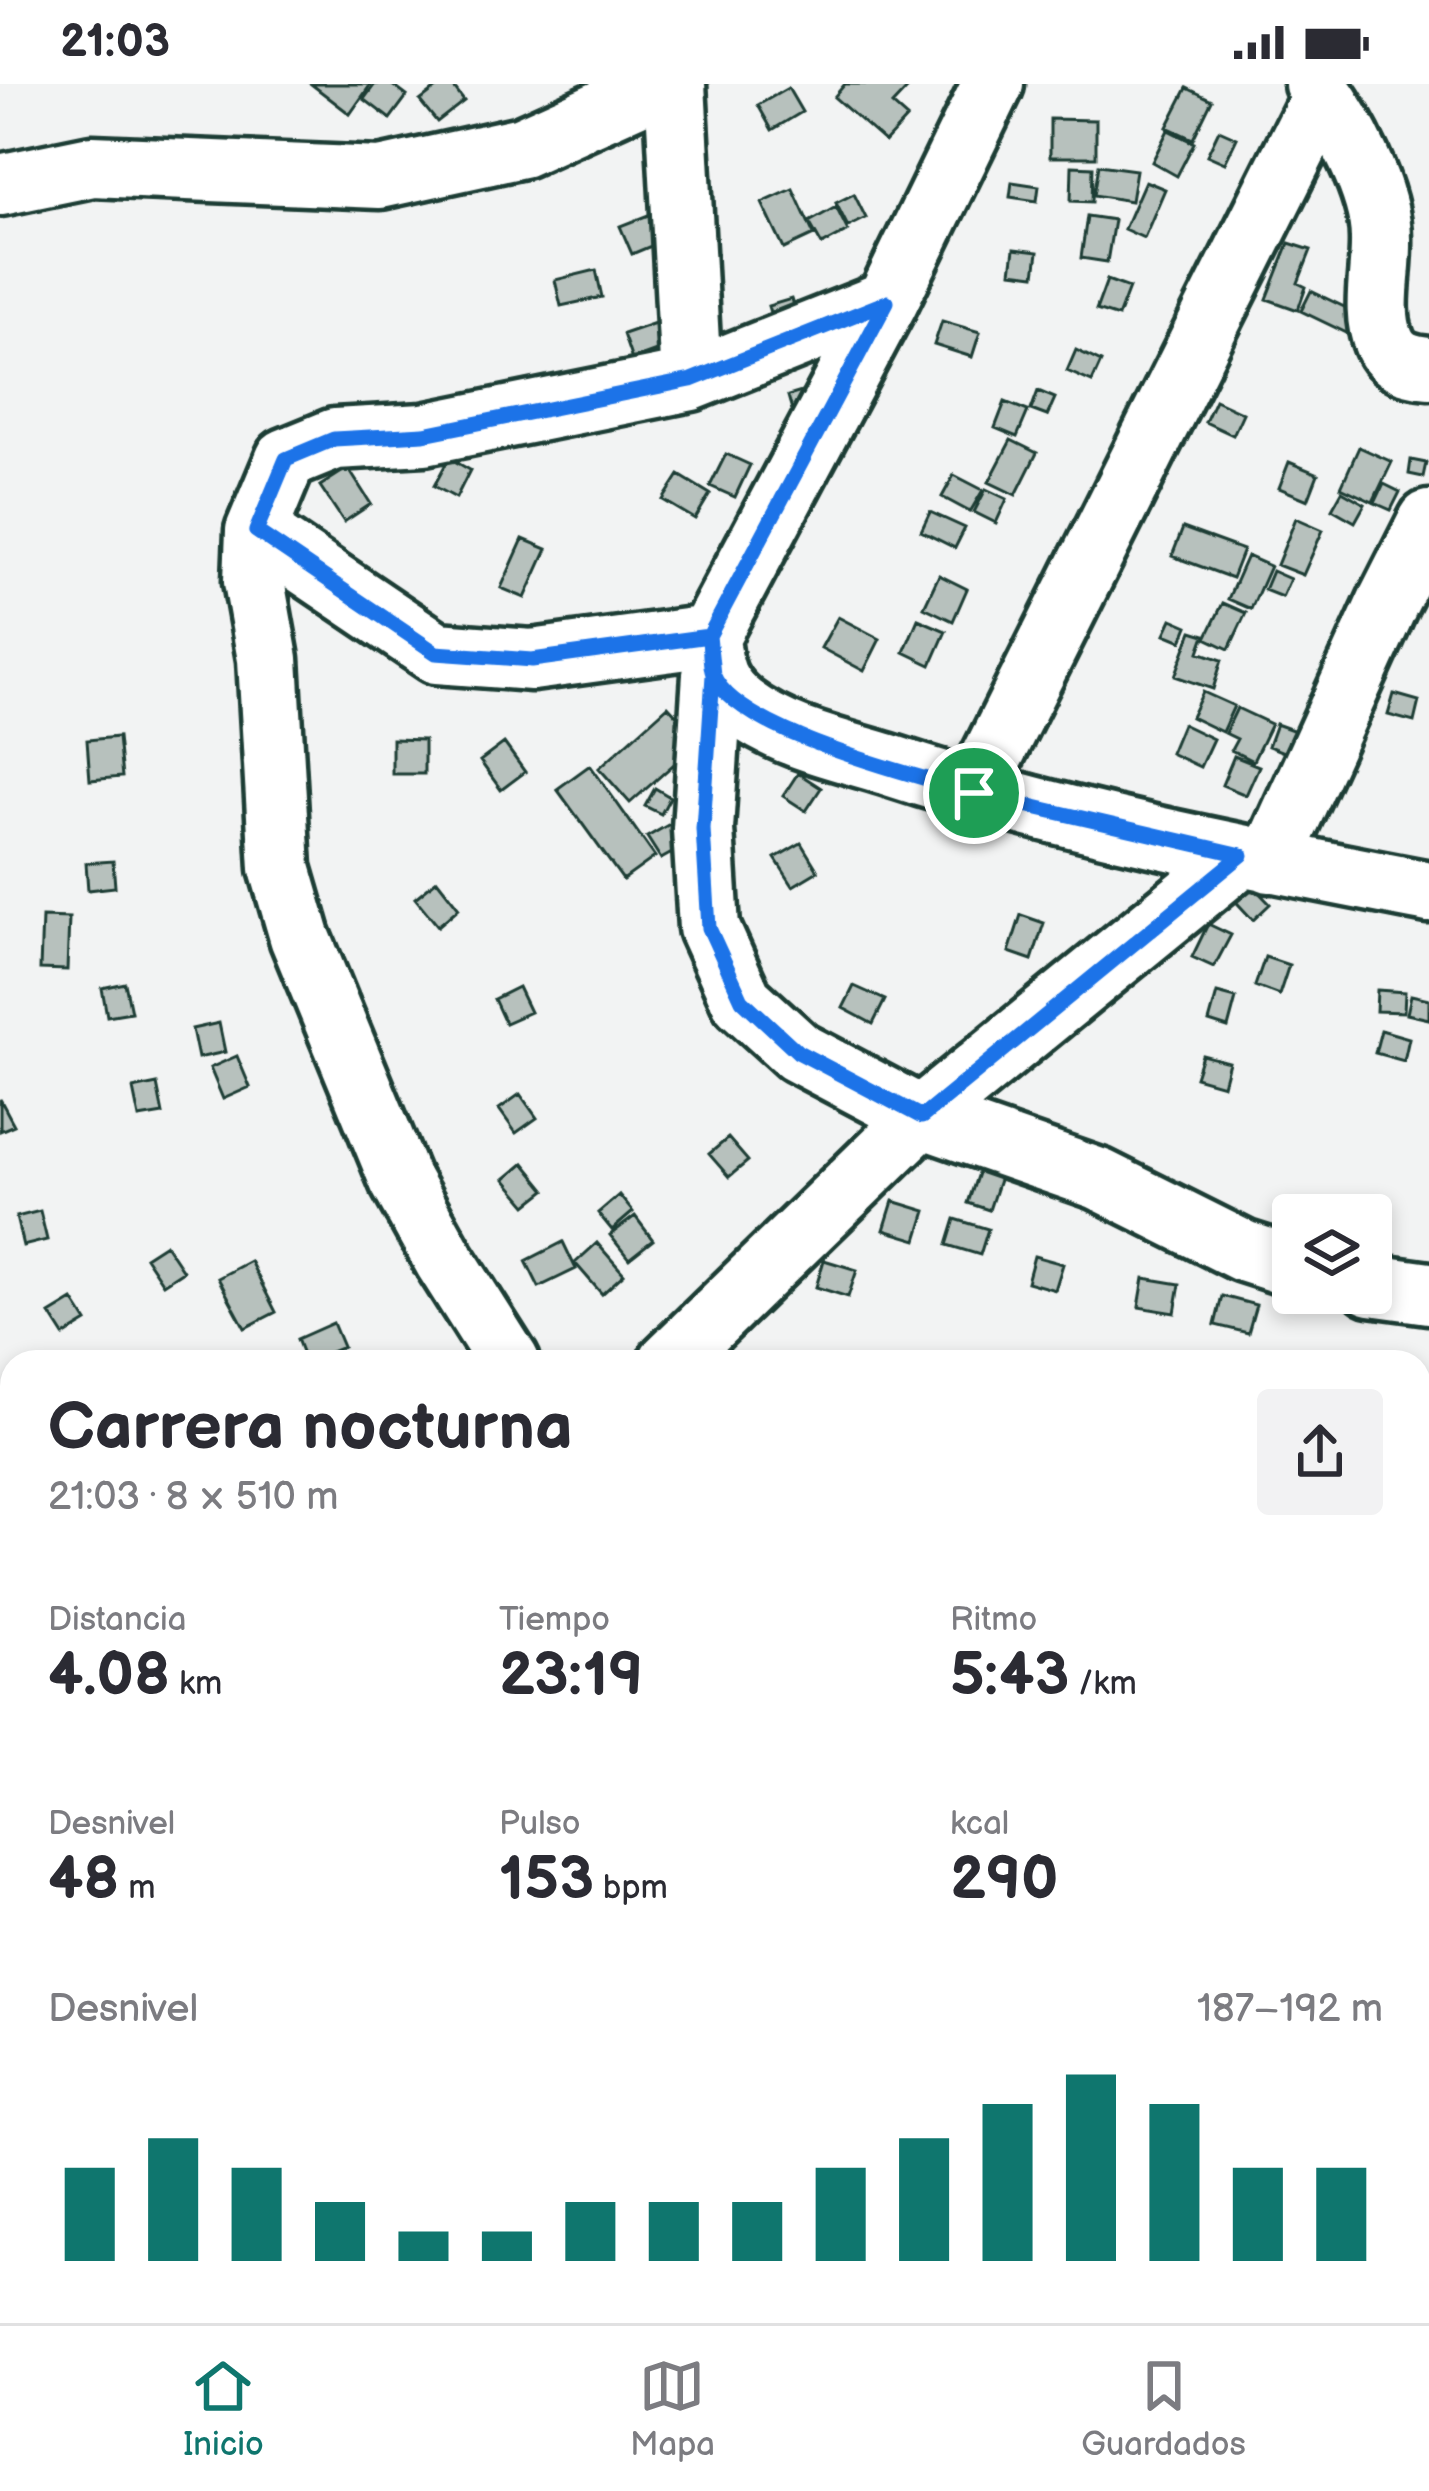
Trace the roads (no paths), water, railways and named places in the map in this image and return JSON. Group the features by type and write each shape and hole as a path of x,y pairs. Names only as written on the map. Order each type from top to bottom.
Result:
{"street":[{"path":"0,185 92,166 380,178 523,147 662,84"},
{"path":"675,84 691,380"},
{"path":"993,84 711,656 703,829 709,928 742,1000 798,1052 922,1117 1099,1179 1243,1251 1272,1260"},
{"path":"1319,90 1361,164 1382,233 1378,321 1385,347 1405,366 1429,368"},
{"path":"974,793 1319,90"},
{"path":"501,1350 400,1180 300,937 280,868 268,659 254,581 256,531 286,459 334,439 424,434 691,380 887,302"},
{"path":"681,1350 922,1117 1256,858 1429,521"},
{"path":"256,531 436,653 532,660 711,656"},
{"path":"711,656 740,705 777,729 974,793 1429,892"},
{"path":"1392,1288 1429,1293"}]}
